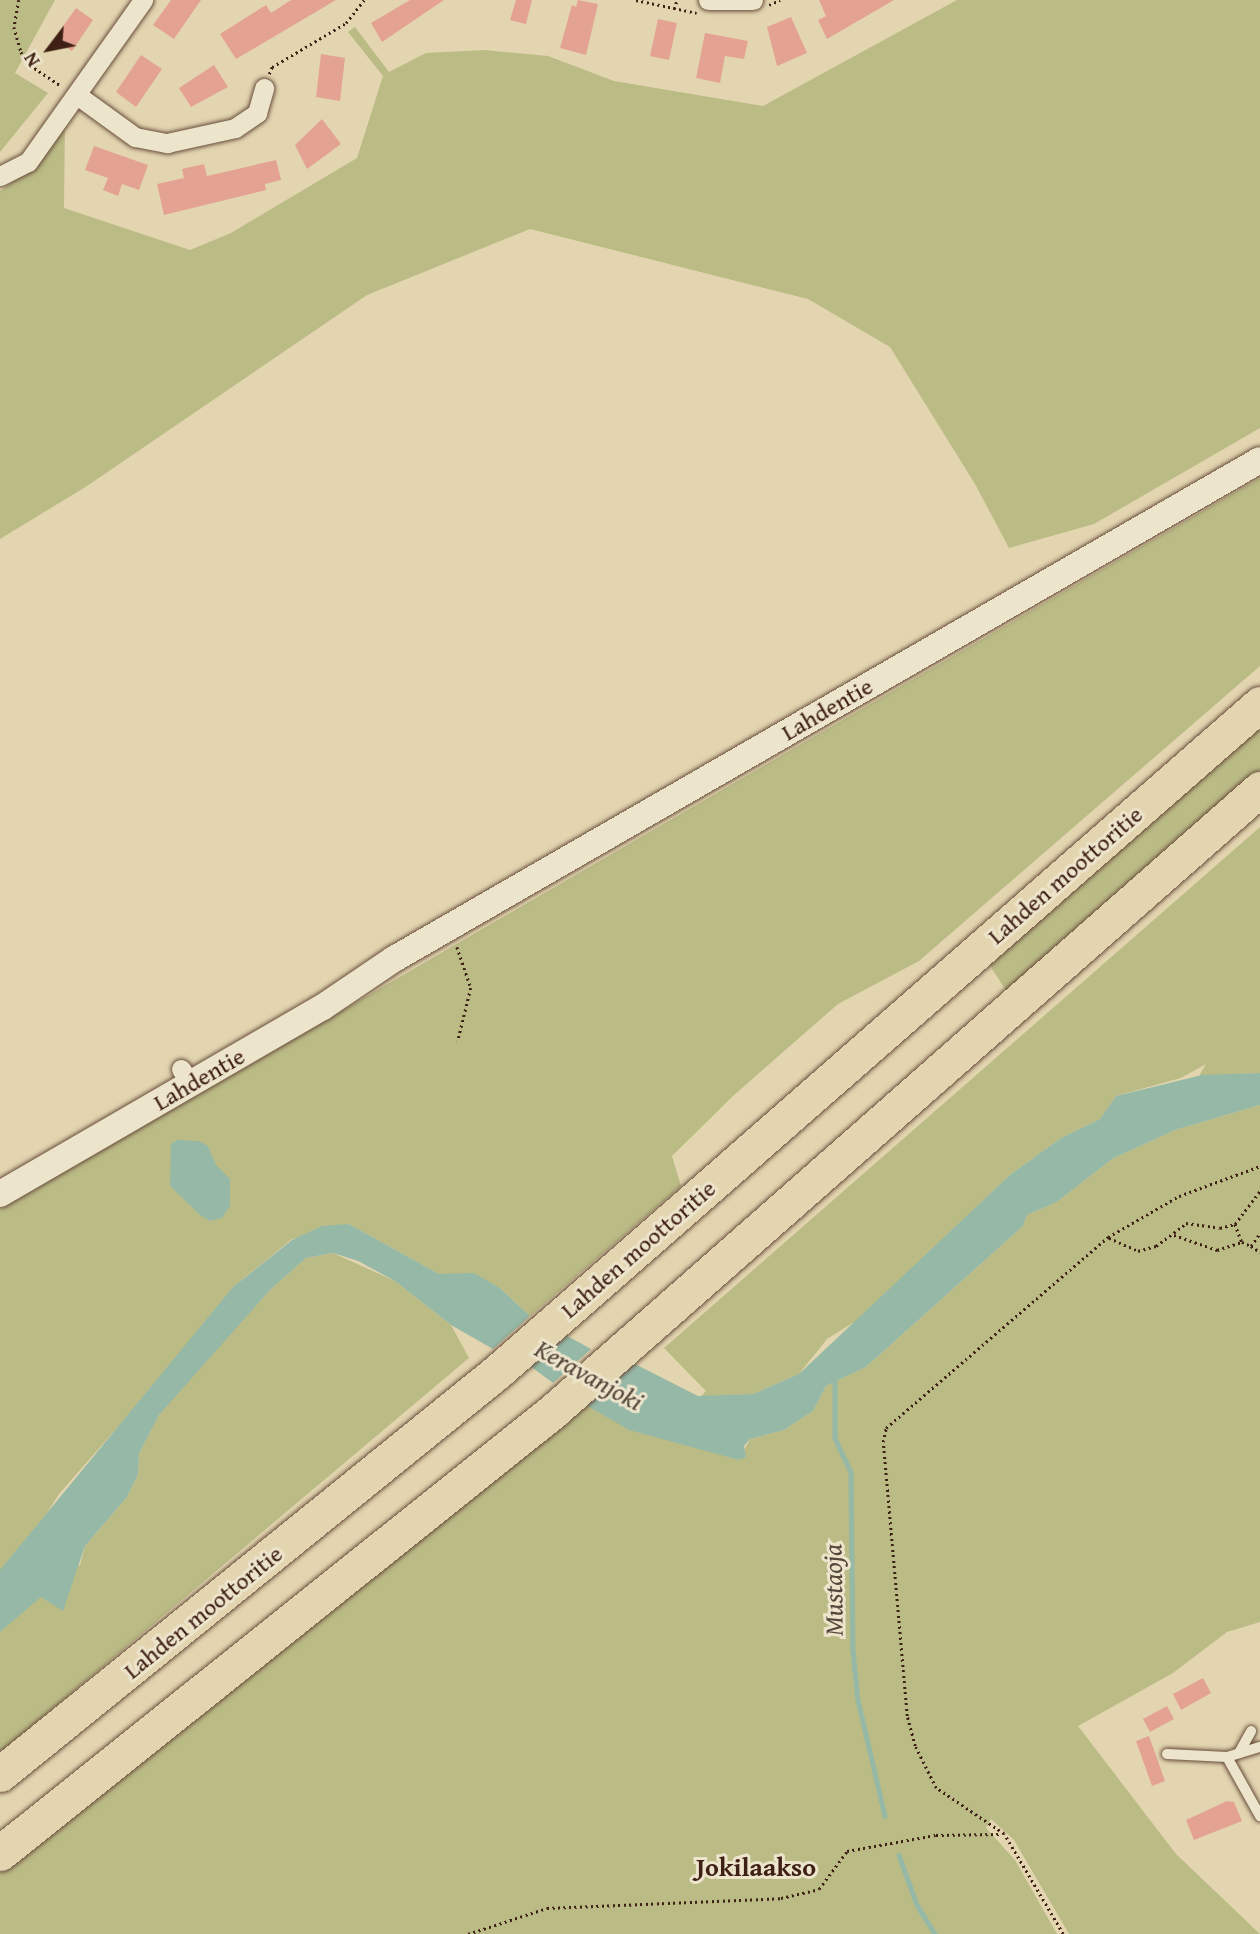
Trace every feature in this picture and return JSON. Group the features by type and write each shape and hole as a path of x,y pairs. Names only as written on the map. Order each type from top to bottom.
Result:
{"highway":[{"name":"Lahden moottoritie","path":"0,1774 497,1372 1260,704"},
{"path":"0,1853 552,1412 1260,789"}],"main road":[{"name":"Lahdentie","path":"0,1194 317,993 394,959 1260,460"},
{"name":"Lahdentie","path":"0,1175 186,1076"}],"street":[{"path":"0,176 28,162 71,92 143,0"},
{"path":"708,0 752,0"},
{"path":"71,92 125,132 167,143 235,128 257,113 264,88"}],"lane":[{"path":"1239,1753 1251,1731"},
{"path":"1167,1754 1227,1757 1260,1747"},
{"path":"1227,1757 1260,1816"}],"path":[{"path":"19,0 14,27 21,52 30,65 71,92"},
{"path":"264,88 272,67 346,23 364,0"},
{"path":"674,9 677,0"},
{"path":"447,928 467,967 471,988 458,1041"},
{"path":"1063,1934 1004,1834 936,1788 915,1746 906,1716 883,1442 895,1417 1108,1237 1180,1196 1260,1167"},
{"path":"1108,1237 1138,1251 1174,1235 1186,1223 1220,1228 1235,1224 1260,1191"},
{"path":"1235,1224 1242,1242"},
{"path":"1251,1246 1260,1233"},
{"path":"1174,1235 1217,1250 1242,1242 1260,1252"},
{"path":"468,1934 547,1908 781,1898 819,1889 847,1851 936,1835 1004,1834"}],"green space":[{"path":"0,0 55,0 15,73 48,93 0,152"},
{"path":"957,0 1260,0 1260,428 1094,524 1009,548 975,484 890,347 808,299 530,229 367,295 87,486 0,539 0,191 14,181 65,123 64,208 190,250 231,233 357,158 383,76 348,32 355,27 389,72 426,53 484,50 548,56 614,81 763,106"},
{"path":"1260,478 1260,666 919,961 838,1004 733,1096 672,1156 681,1186 530,1316 500,1288 474,1274 439,1274 349,1224 292,1239 233,1287 167,1371 59,1494 0,1587 0,1209"},
{"path":"1260,725 1260,776 1008,994 986,959"},
{"path":"1260,827 1260,1073 1199,1076 1206,1064 1181,1078 1116,1096 1100,1119 1061,1138 1011,1174 859,1319 827,1339 799,1374 753,1394 700,1397 706,1391 664,1348"},
{"path":"1260,1105 1260,1622 1227,1632 1173,1673 1078,1726 1176,1854 1260,1934 1069,1934 1014,1840 991,1819 986,1828 1015,1860 1057,1934 0,1934 0,1873 546,1437 584,1399 739,1460 750,1439 784,1430 813,1411 826,1386 866,1367 1023,1226 1027,1215 1057,1202 1112,1159 1175,1130"},
{"path":"333,1253 395,1281 451,1325 469,1358 0,1753 0,1632 33,1600 80,1565 85,1546 127,1497 138,1475 139,1454 159,1415 194,1373 270,1290 306,1258"}],"shaded area":[{"path":"1260,1073 1260,1105 1175,1130 1112,1159 1057,1202 1027,1215 1023,1226 866,1367 826,1386 813,1411 784,1430 750,1439 744,1446 746,1457 739,1460 629,1430 581,1402 629,1361 698,1396 753,1394 799,1374 1011,1174 1061,1138 1100,1119 1116,1096 1202,1075"},
{"path":"177,1140 199,1141 208,1146 216,1165 230,1179 230,1206 222,1218 210,1221 200,1215 170,1186 171,1144"},
{"path":"349,1224 439,1274 474,1273 500,1288 530,1316 493,1349 451,1325 395,1281 358,1261 333,1253 306,1258 270,1290 159,1415 139,1454 138,1475 127,1497 85,1546 63,1611 41,1597 0,1632 0,1570 233,1287 292,1240 322,1226"},
{"path":"562,1333 591,1349 553,1383 526,1363"}],"building":[{"path":"171,0 201,0 174,39 153,25"},
{"path":"291,0 336,0 236,59 220,34 266,5 271,13"},
{"path":"410,0 444,0 382,42 371,23"},
{"path":"516,0 532,0 526,24 510,20"},
{"path":"578,0 598,4 586,55 560,48 572,5 576,7"},
{"path":"819,0 894,0 827,39 818,20 826,16"},
{"path":"76,8 93,20 72,51 54,39"},
{"path":"791,17 807,53 777,66 767,27"},
{"path":"658,19 677,23 669,60 650,56"},
{"path":"705,33 748,41 744,59 725,56 720,83 696,78"},
{"path":"321,54 345,58 340,101 316,97"},
{"path":"141,55 162,69 136,107 116,92"},
{"path":"214,65 228,87 191,107 179,88"},
{"path":"322,119 341,144 307,169 295,145"},
{"path":"94,146 148,165 139,190 122,184 118,196 103,190 108,178 85,170"},
{"path":"276,160 281,180 265,184 266,190 164,215 157,184 184,178 182,169 204,164 207,176"},
{"path":"1203,1678 1211,1693 1181,1710 1173,1694"},
{"path":"1167,1706 1174,1719 1150,1732 1143,1719"},
{"path":"1149,1736 1165,1781 1152,1786 1136,1741"},
{"path":"1227,1801 1234,1802 1242,1821 1194,1840 1186,1820"}],"waterway":[{"name":"Mustaoja","path":"835,1377 835,1438 851,1472 853,1651 858,1700 885,1816"},
{"name":"Mustaoja","path":"899,1855 917,1905 935,1934"}],"district":[{"name":"Jokilaakso","path":"756,1867"}],"water label":[{"name":"Keravanjoki","path":"589,1375"}]}
